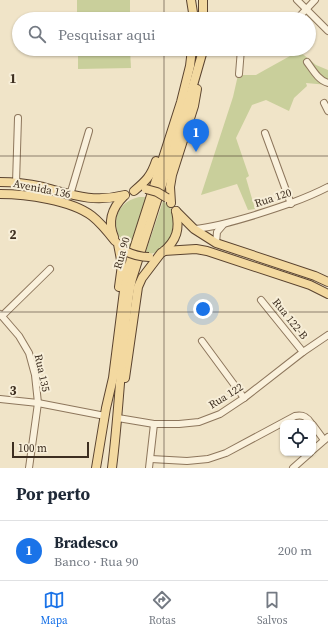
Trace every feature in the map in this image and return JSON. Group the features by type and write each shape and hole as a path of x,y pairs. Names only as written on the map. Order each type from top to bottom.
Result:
{"main road":[{"path":"191,0 193,12"},
{"path":"202,0 203,12"},
{"path":"134,191 147,180 153,170 189,56"},
{"name":"Rua 90","path":"96,468 105,412 113,378 126,279 131,258 181,102 190,66 191,56"},
{"path":"169,200 172,176 194,106 201,56"},
{"name":"Rua 90","path":"112,468 118,418 121,363 128,297 132,278 188,106 201,56"},
{"name":"Avenida 136","path":"0,182 42,187 70,195 88,198 102,199 125,195"},
{"path":"105,412 122,265 116,242 111,231 110,221 118,202 125,195 134,191 146,189 157,192 169,200 176,211 194,229 216,243 328,282"},
{"name":"Avenida 136","path":"0,194 35,197 79,208 101,225 116,242"},
{"path":"119,396 125,376 138,287 142,278 162,252 172,243 177,233 178,222 176,211"},
{"path":"116,242 125,251 140,257 149,257 162,252 196,248 310,285 328,294"}],"street":[{"path":"298,0 306,10 315,0"},
{"path":"316,20 328,31"},
{"path":"238,74 240,56"},
{"path":"307,62 316,74 323,81 328,83"},
{"path":"324,103 328,111"},
{"path":"16,183 18,118"},
{"path":"70,195 89,131"},
{"path":"266,133 292,204"},
{"name":"Rua 120","path":"194,229 223,225 292,204 328,187"},
{"path":"216,243 217,232 223,225"},
{"path":"1,315 50,269"},
{"name":"Rua 122-B","path":"261,300 303,352"},
{"name":"Rua 135","path":"1,315 19,336 29,352 35,375 38,403 29,468"},
{"name":"Rua 122","path":"118,418 154,424 200,422 220,414 244,398 303,352 328,335"},
{"path":"202,340 244,398"},
{"path":"0,399 105,412"},
{"path":"288,420 299,415 307,417 309,420"},
{"path":"150,468 154,424"},
{"path":"151,459 187,461 208,459 226,453 280,424"},
{"path":"316,428 326,439 316,447"},
{"path":"293,468 307,456"}],"green space":[{"path":"77,0 130,0 130,12 77,12"},
{"path":"78,56 130,56 131,68 78,69"},
{"path":"290,56 305,56 316,65 328,70 328,85 306,83 307,86 294,98 289,111 266,100 252,105 236,138 249,176 246,178 255,209 248,210 237,184 201,195 233,97 238,75 256,75"},
{"path":"139,197 146,197 129,249 118,235 116,219 123,205 130,200"},
{"path":"163,201 172,211 176,221 174,232 167,243 160,250 145,254"}],"place":[{"name":"Bradesco","path":"196,152"}]}
